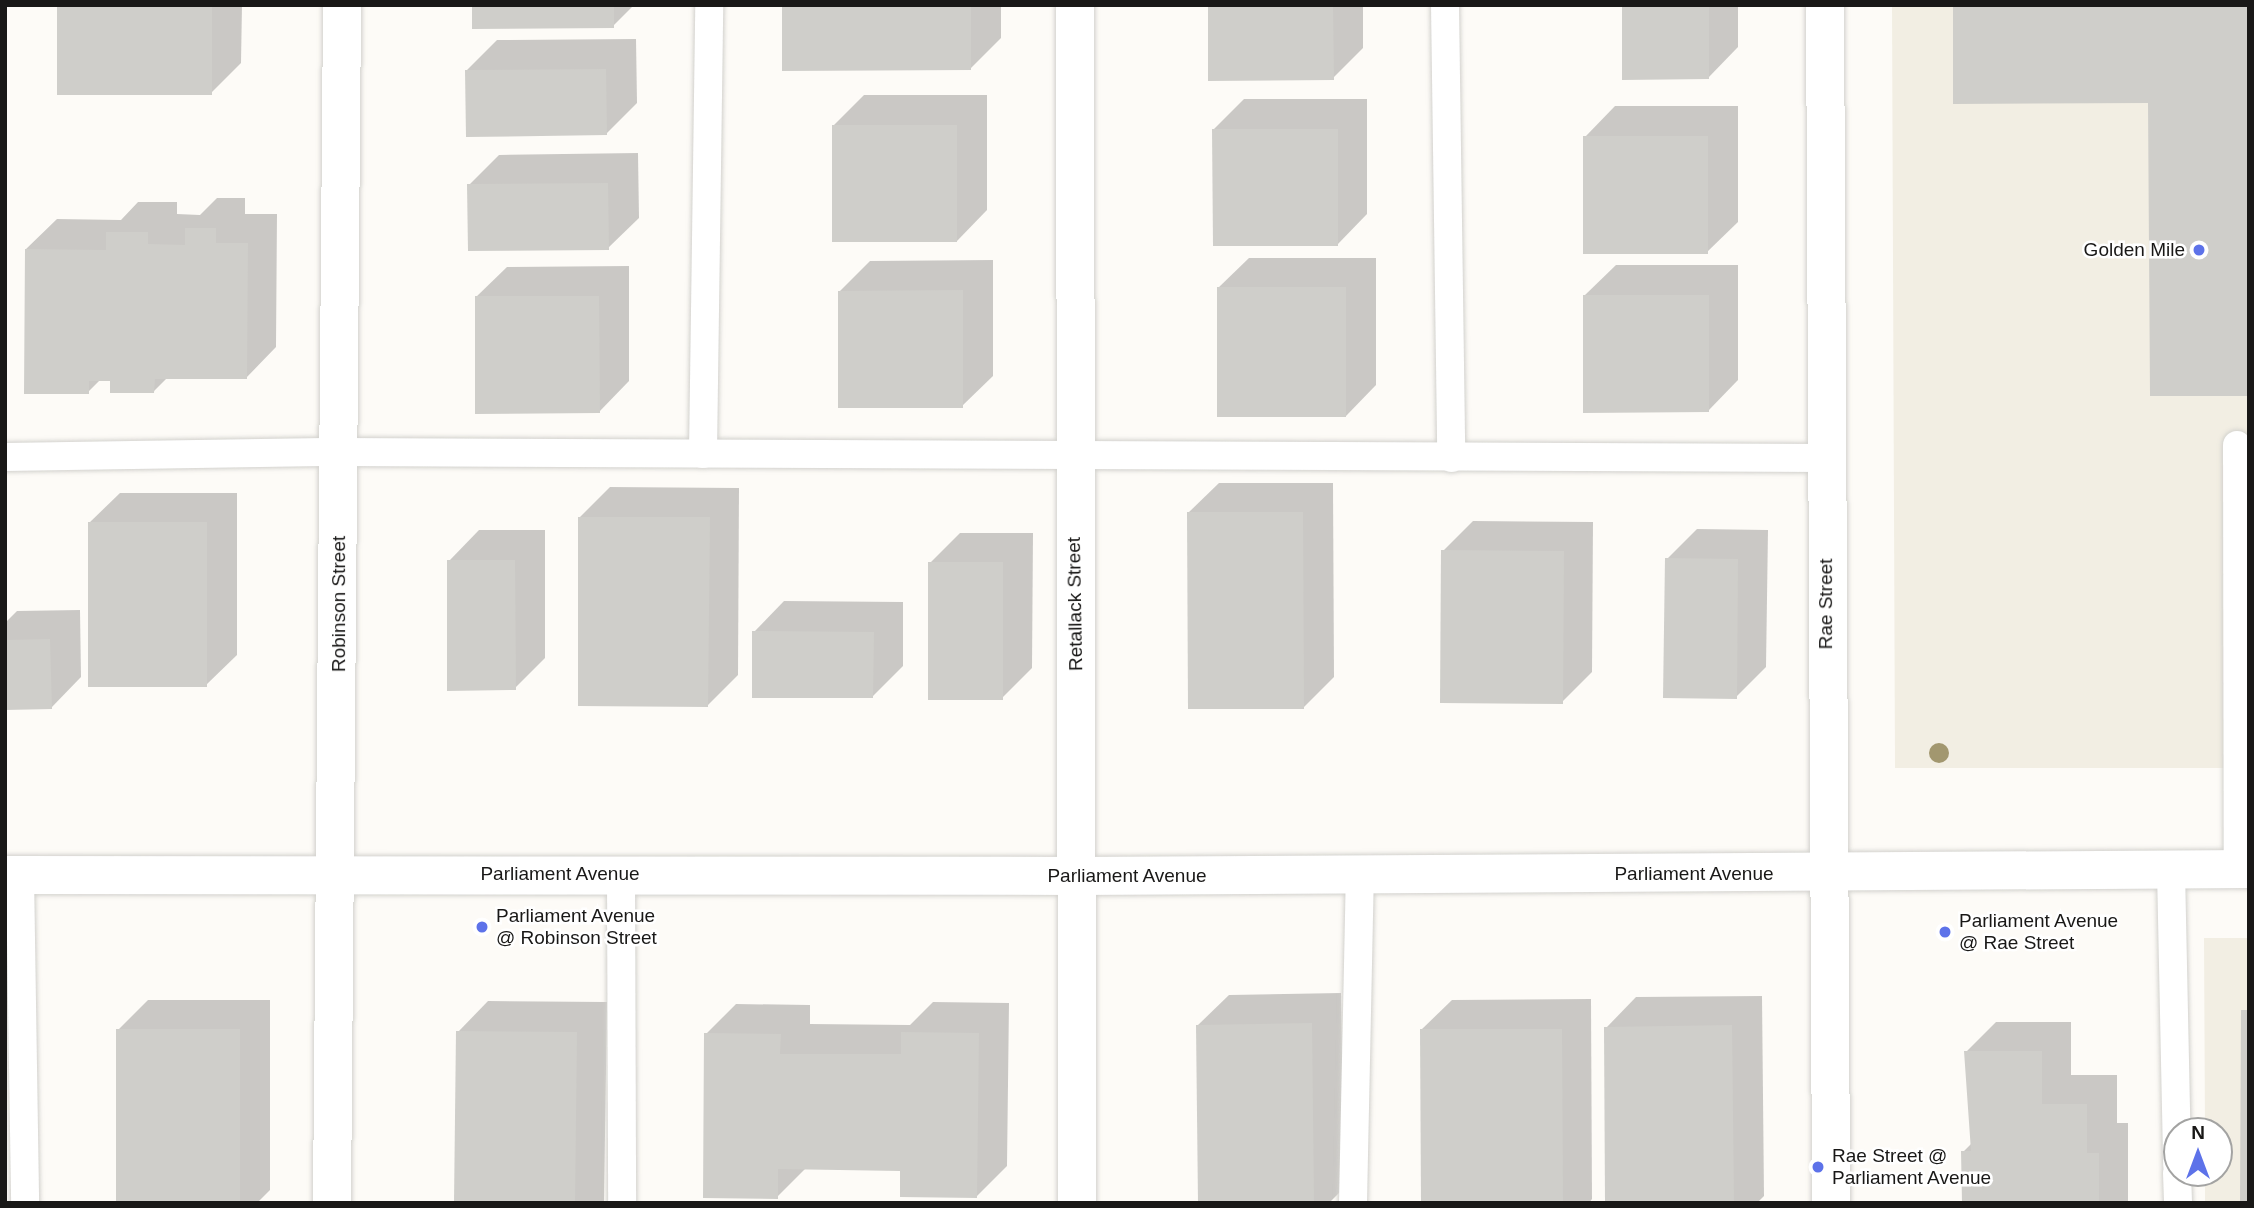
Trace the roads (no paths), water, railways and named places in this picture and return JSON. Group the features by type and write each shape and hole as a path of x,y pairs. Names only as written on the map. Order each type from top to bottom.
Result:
{"street":[{"name":"Robinson Street","path":"332,1203 337,873 342,5"},
{"name":"Retallack Street","path":"1075,5 1073,457 1079,876 1077,1203"},
{"name":"Rae Street","path":"1825,5 1826,873 1831,1203"},
{"name":"Parliament Avenue","path":"13,875 337,873 1079,876 2243,869"}],"lane":[{"path":"703,454 709,5"},
{"path":"1445,5 1451,458"},
{"path":"2237,445 2243,869"},
{"path":"5,457 340,452 1826,458"},
{"path":"2171,870 2176,1117"},
{"path":"13,875 25,1203"},
{"path":"621,875 622,1203"},
{"path":"1353,1203 1360,875"}],"place":[{"name":"Golden Mile","path":"2199,250"},
{"name":"Parliament Avenue @ Robinson Street","path":"482,927"},
{"name":"Parliament Avenue @ Rae Street","path":"1945,932"},
{"name":"Rae Street @ Parliament Avenue","path":"1818,1167"}]}
